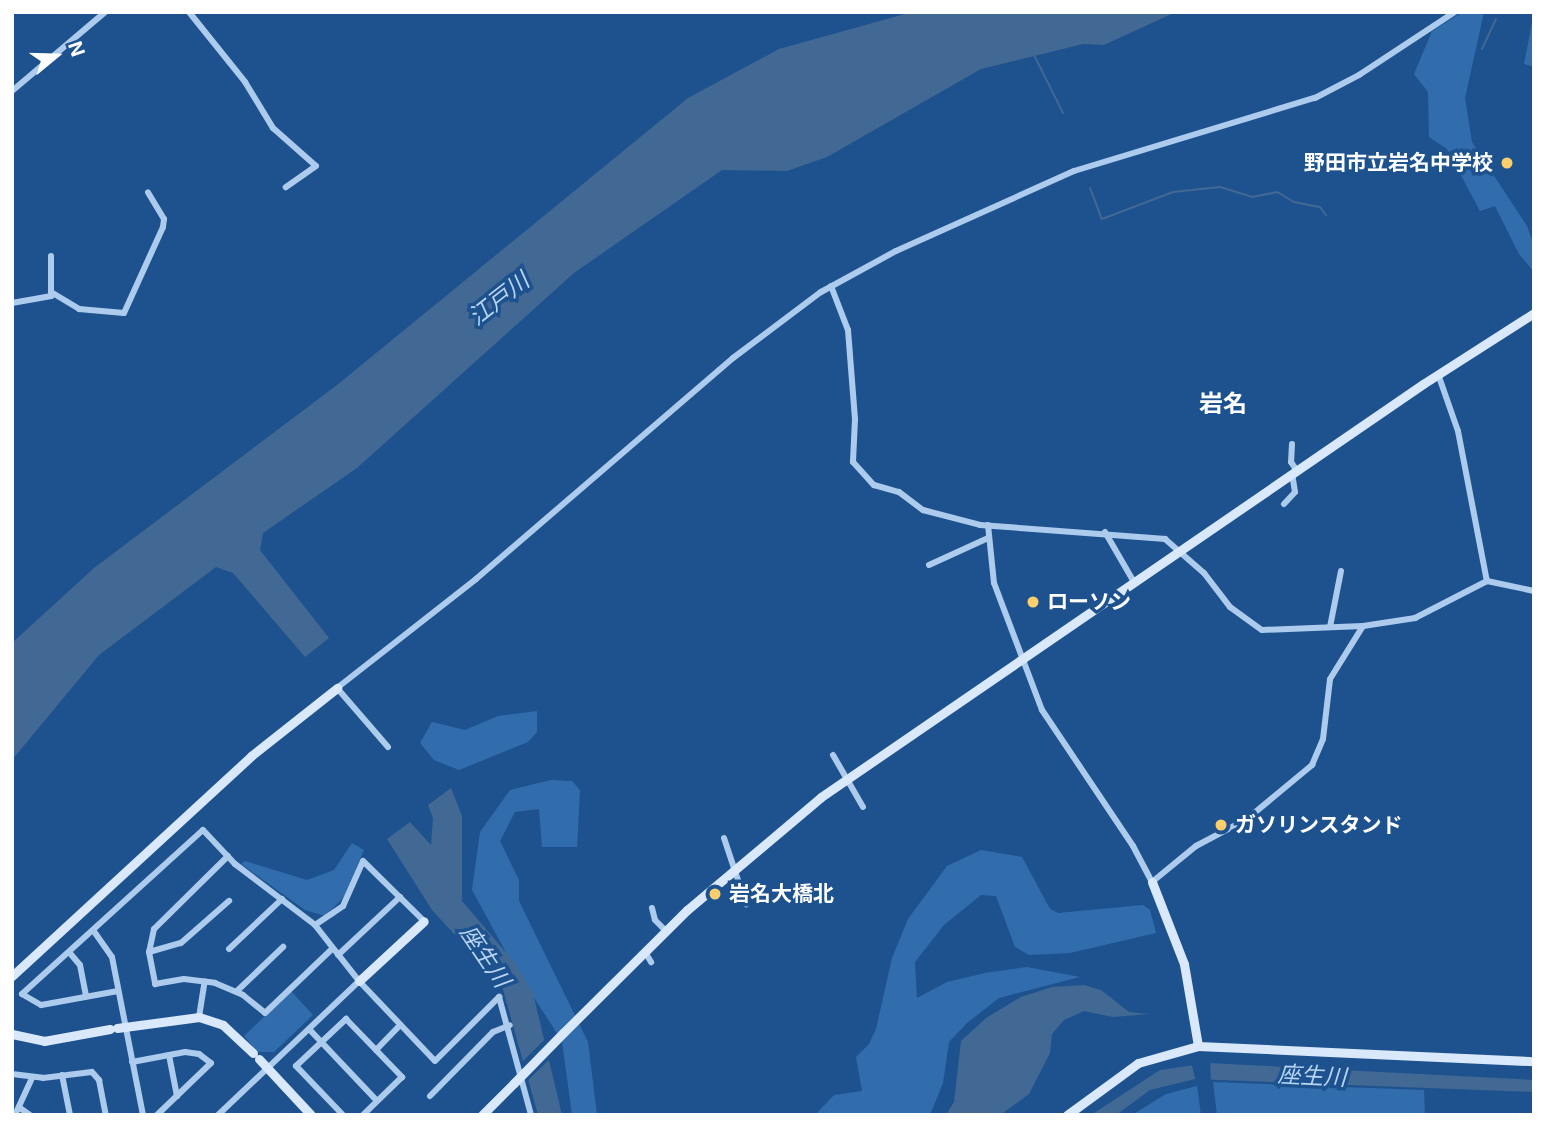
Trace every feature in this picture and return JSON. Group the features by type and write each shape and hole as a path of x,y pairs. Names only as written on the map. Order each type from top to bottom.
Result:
{"street":[{"path":"12,91 105,12"},
{"path":"189,12 245,82 272,128 316,166 286,187"},
{"path":"12,976 251,756 476,579 733,358 831,286 896,251 1074,171 1315,98 1359,75 1455,12"},
{"path":"51,292 79,309 122,316 163,227 164,219 148,192"},
{"path":"12,303 51,296 51,256"},
{"path":"831,286 848,330 856,467 874,485 899,492 923,510 988,525 1160,537 1204,573 1230,607 1262,630 1363,626 1415,618 1487,581 1534,591"},
{"path":"482,1115 666,931 734,868 846,779 1438,374 1534,313"},
{"path":"1438,374 1458,431 1487,581"},
{"path":"1284,504 1295,492 1295,472 1291,462 1292,444"},
{"path":"988,525 994,583 1021,659 1042,710 1133,846 1152,882 1184,964 1198,1046"},
{"path":"1105,532 1134,582"},
{"path":"929,565 988,538"},
{"path":"1330,627 1341,571"},
{"path":"1152,882 1196,846 1247,819 1312,765 1323,739 1330,679 1363,626"},
{"path":"337,688 388,747"},
{"path":"833,755 863,807"},
{"path":"118,991 41,1005 22,995 203,830 228,856 315,925 359,981 435,1061 499,997 510,1025 531,1115"},
{"path":"724,838 746,904"},
{"path":"228,856 159,922 149,952 155,984 205,981 237,991 265,1013 332,948"},
{"path":"223,1113 424,920 363,861 343,906 315,925"},
{"path":"338,955 400,897"},
{"path":"229,949 282,899"},
{"path":"149,952 181,943 229,901"},
{"path":"652,908 655,920 666,931"},
{"path":"93,930 112,957 118,991 117,1028 132,1062 143,1115"},
{"path":"237,991 283,947"},
{"path":"69,952 81,968 86,996"},
{"path":"645,952 651,962"},
{"path":"199,1017 205,981"},
{"path":"14,1037 44,1041 199,1017 223,1025 311,1115"},
{"path":"344,1115 296,1066 346,1019 402,1077 363,1115"},
{"path":"376,1050 400,1025"},
{"path":"430,1096 493,1032 510,1025"},
{"path":"309,1029 377,1101"},
{"path":"1067,1115 1138,1063 1198,1046 1534,1061"},
{"path":"132,1062 192,1052 211,1063 157,1115"},
{"path":"169,1055 177,1096"},
{"path":"12,1074 32,1078 94,1074 106,1115"},
{"path":"62,1076 70,1115"},
{"path":"30,1115 17,1112 32,1078"}],"shaded area":[{"path":"1463,12 1484,12 1465,98 1472,142 1527,226 1534,245 1534,272 1519,254 1495,206 1480,211 1447,149 1429,137 1428,92 1414,74 1432,31"},
{"path":"1534,12 1534,67 1524,64"},
{"path":"537,711 537,732 528,742 459,770 434,760 420,743 432,722 465,730 498,716"},
{"path":"551,780 572,781 580,790 577,847 542,847 539,809 515,812 500,841 519,880 519,901 588,1042 597,1115 572,1115 562,1041 514,967 472,890 480,832 510,790"},
{"path":"352,843 364,850 344,897 325,916 305,910 241,864 245,861 307,880 334,870"},
{"path":"981,850 1022,857 1050,909 1058,913 1143,905 1150,910 1156,933 1070,953 1029,955 1015,947 996,896 981,895 944,925 915,962 917,998 947,982 1027,967 1080,977 999,998 967,1023 949,1042 943,1083 930,1115 815,1115 834,1095 862,1091 856,1057 869,1044 876,1029 892,958 908,919 947,866"},
{"path":"291,991 313,1015 274,1052 258,1052 244,1036"},
{"path":"1213,1082 1424,1090 1425,1115 1217,1115"},
{"path":"1197,1086 1201,1115 1132,1115 1166,1094"}],"water":[{"name":"江戸川","path":"912,12 1176,12 1104,45 1083,44 981,69 827,157 787,171 722,170 574,273 357,468 263,533 260,550 329,638 305,657 233,573 216,567 99,655 12,760 12,643 94,568 337,385 688,98 779,49"},
{"name":"座生川","path":"451,788 462,816 462,901 514,962 533,993 562,1115 538,1115 502,986 432,910 387,839 410,822 431,845 433,818 428,805"},
{"path":"1084,985 1101,990 1129,1012 1149,1014 1113,1017 1084,1011 1064,1020 1052,1034 1050,1053 1029,1094 1000,1115 946,1115 954,1102 961,1041 986,1018 1021,997 1052,987"},
{"name":"座生川","path":"1208,1063 1534,1080 1534,1092 1195,1079 1150,1090 1116,1115 1091,1115 1160,1070"}],"pier":[{"path":"547,1037 552,1057 526,1082 521,1063"},
{"path":"1191,1062 1210,1062 1211,1082 1196,1082"}],"waterway":[{"path":"1482,49 1496,19"},
{"path":"1034,55 1063,113"},
{"path":"1090,188 1102,219 1173,192 1220,187 1252,197 1277,192 1294,202 1320,207 1326,215"}],"place":[{"name":"野田市立岩名中学校","path":"1507,163"},
{"name":"ローソン","path":"1033,602"},
{"name":"ガソリンスタンド","path":"1221,825"},
{"name":"岩名大橋北","path":"715,894"}],"district":[{"name":"岩名","path":"1223,404"}]}
